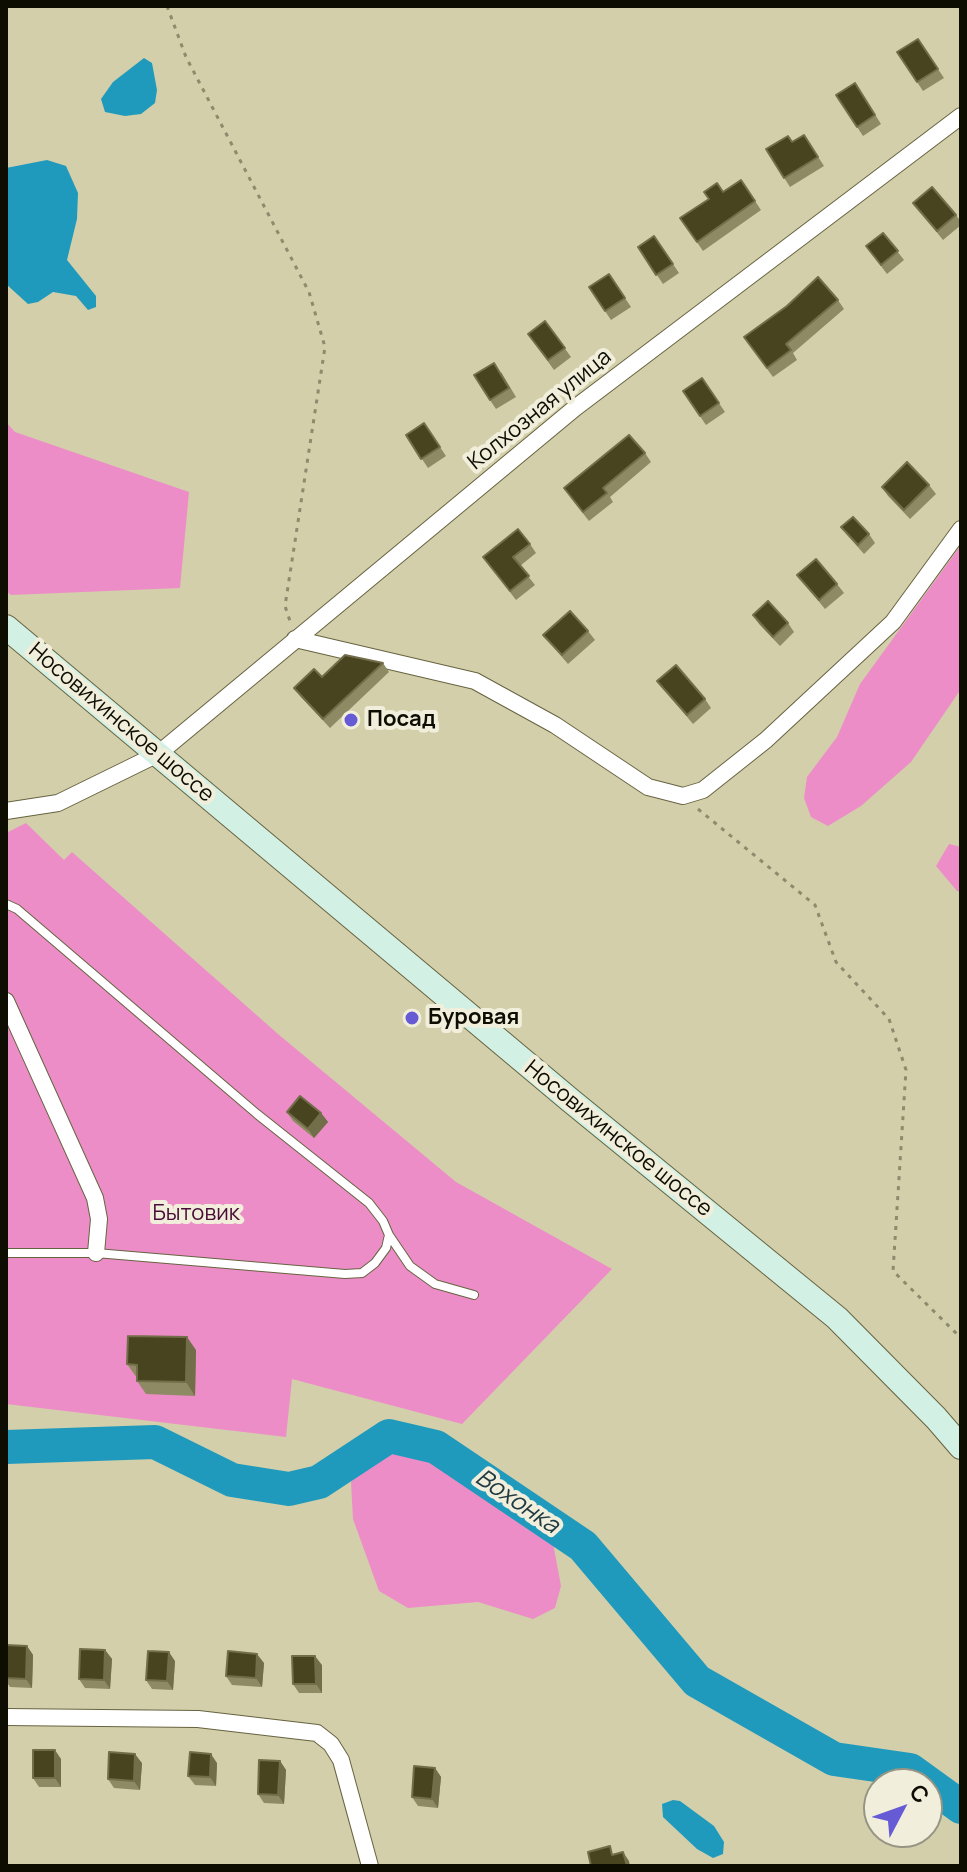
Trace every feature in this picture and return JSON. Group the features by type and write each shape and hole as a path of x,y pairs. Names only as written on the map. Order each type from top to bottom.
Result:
{"main road":[{"name":"Носовихинское шоссе","path":"6,627 570,1100 837,1318 961,1447"}],"street":[{"name":"Колхозная улица","path":"6,811 58,803 158,754 575,408 961,116"},
{"path":"295,639 475,681 555,725 648,787 683,796 703,790 766,740 893,622 961,529"},
{"path":"6,1001 95,1198 99,1219 96,1253"},
{"path":"6,1717 198,1719 317,1733 331,1744 341,1760 370,1866"}],"lane":[{"path":"6,904 17,909 257,1114 369,1203 410,1266 435,1284 474,1295"},
{"path":"6,1253 96,1253 345,1274 362,1273 375,1263 386,1248 389,1235"}],"path":[{"path":"167,6 186,57 309,292 325,347 285,606 295,639"},
{"path":"683,796 815,905 836,962 889,1019 906,1070 893,1271 961,1338"}],"green space":[{"path":"6,422 15,432 189,492 180,588 11,595 6,591"},
{"path":"961,545 961,689 911,762 861,806 828,826 811,817 804,798 807,777 837,737 860,684"},
{"name":"Бытовик","path":"26,823 64,860 72,852 278,1034 456,1182 612,1269 462,1424 292,1379 286,1437 6,1404 6,833"},
{"path":"949,844 961,847 961,892 936,866"},
{"path":"395,1450 437,1463 553,1543 561,1586 555,1608 533,1619 478,1602 408,1608 379,1591 353,1519 351,1482 367,1464"}],"water":[{"path":"144,58 152,63 157,90 155,103 141,114 125,116 105,112 101,99 113,82"},
{"path":"47,160 66,166 78,193 77,219 67,260 96,296 96,307 88,310 76,296 53,292 38,302 28,304 6,284 6,168"},
{"path":"680,1801 714,1826 724,1842 723,1854 713,1858 697,1849 663,1817 662,1804"}],"building":[{"path":"918,39 938,69 917,82 897,52"},
{"path":"855,83 875,115 857,127 836,95"},
{"path":"804,135 818,157 784,178 766,149 788,136 792,142"},
{"path":"741,180 755,201 697,242 680,218 709,199 704,192 717,183 723,192"},
{"path":"932,187 956,215 937,231 913,203"},
{"path":"883,233 898,251 881,265 866,246"},
{"path":"654,236 673,264 656,275 638,247"},
{"path":"609,274 625,298 605,311 589,287"},
{"path":"818,277 838,300 786,344 791,350 767,368 744,337 787,306"},
{"path":"545,321 565,348 548,360 528,334"},
{"path":"494,363 509,388 490,400 474,375"},
{"path":"702,378 719,403 700,416 683,391"},
{"path":"424,423 440,447 421,459 406,435"},
{"path":"629,435 645,453 603,488 607,493 583,512 564,488"},
{"path":"907,462 929,485 904,510 882,487"},
{"path":"853,517 869,534 858,545 841,527"},
{"path":"518,529 530,544 513,557 529,576 510,591 483,557"},
{"path":"816,559 837,584 819,600 797,575"},
{"path":"768,601 788,623 773,637 753,615"},
{"path":"570,611 588,631 562,655 543,635"},
{"path":"345,655 383,663 323,719 294,688 314,669 322,677"},
{"path":"676,665 705,699 687,715 657,681"},
{"path":"300,1096 321,1113 308,1129 287,1112"},
{"path":"128,1336 187,1337 186,1382 137,1381 137,1365 127,1364"},
{"path":"6,1645 27,1646 26,1679 6,1678"},
{"path":"80,1649 105,1650 104,1680 79,1679"},
{"path":"148,1651 169,1652 167,1681 146,1680"},
{"path":"228,1651 257,1654 256,1678 226,1676"},
{"path":"292,1656 315,1656 316,1684 293,1684"},
{"path":"33,1750 55,1750 55,1778 33,1778"},
{"path":"109,1752 135,1754 134,1781 108,1779"},
{"path":"190,1752 211,1754 210,1777 188,1776"},
{"path":"259,1760 280,1761 278,1795 258,1794"},
{"path":"414,1766 435,1768 432,1799 412,1797"},
{"path":"610,1846 612,1855 623,1852 627,1866 591,1866 588,1852"}],"waterway":[{"name":"Вохонка","path":"6,1447 155,1442 232,1480 289,1489 319,1482 389,1436 436,1447 583,1546 697,1681 834,1759 910,1770 961,1807"}],"place":[{"name":"Посад","path":"351,720"},
{"name":"Буровая","path":"412,1018"}]}
